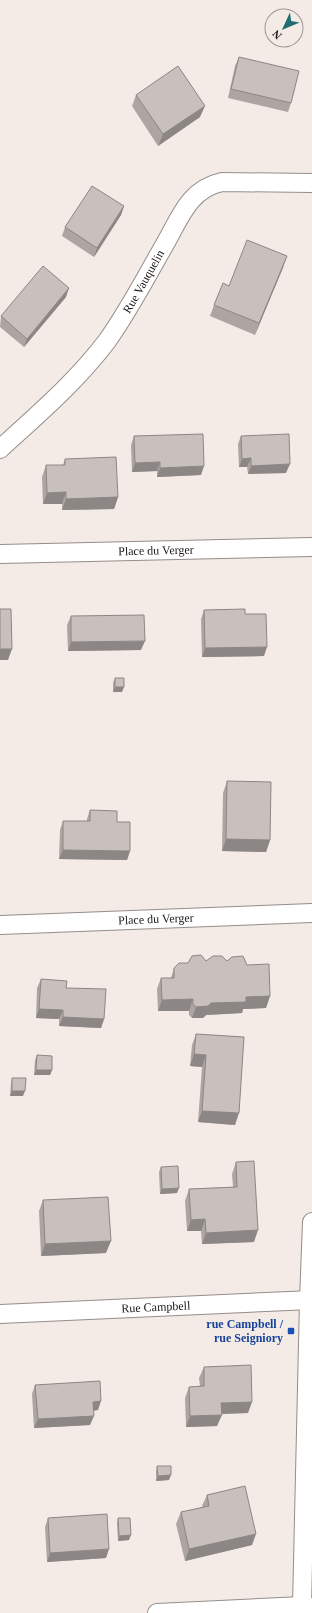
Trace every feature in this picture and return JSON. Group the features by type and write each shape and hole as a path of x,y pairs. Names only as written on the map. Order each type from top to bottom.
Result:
{"street":[{"name":"Rue Vauquelin","path":"0,449 79,375 106,341 132,304 181,216 196,194 208,186 222,182 312,184"},
{"name":"Place du Verger","path":"0,554 312,547"},
{"name":"Place du Verger","path":"0,926 312,913"},
{"path":"157,1613 307,1607 312,1222"},
{"name":"Rue Campbell","path":"0,1314 310,1300"}],"building":[{"path":"239,57 299,71 291,103 231,89"},
{"path":"178,66 205,106 163,134 136,95"},
{"path":"92,186 124,206 97,248 65,227"},
{"path":"247,240 287,256 259,323 214,305 223,283 229,286"},
{"path":"43,266 69,288 27,339 1,316"},
{"path":"203,434 204,466 160,468 160,462 135,463 134,436"},
{"path":"289,434 290,464 251,466 251,458 242,459 241,436"},
{"path":"116,457 118,497 66,499 66,492 47,493 46,465 65,465 65,459"},
{"path":"0,609 11,609 12,649 0,649"},
{"path":"245,609 245,614 266,614 267,647 205,648 204,610"},
{"path":"144,615 145,641 71,642 71,616"},
{"path":"115,678 124,678 124,687 115,687"},
{"path":"227,781 271,782 270,840 226,839"},
{"path":"90,810 117,811 117,822 130,822 130,851 63,850 63,821 90,821"},
{"path":"201,955 206,961 213,956 222,956 227,961 232,957 243,956 247,965 269,964 270,996 246,997 246,1002 211,1003 208,1006 196,1007 193,1004 193,999 162,1000 161,978 174,978 174,968 179,963 188,963 192,956"},
{"path":"41,979 67,981 66,988 106,989 104,1019 63,1017 63,1010 39,1009"},
{"path":"196,1034 244,1037 239,1113 202,1111 206,1055 194,1054"},
{"path":"37,1055 52,1056 52,1070 36,1070"},
{"path":"12,1078 26,1078 25,1091 12,1091"},
{"path":"254,1161 258,1230 206,1233 205,1219 191,1220 189,1189 237,1187 236,1162"},
{"path":"178,1166 179,1188 162,1189 161,1167"},
{"path":"108,1197 111,1241 45,1244 43,1200"},
{"path":"251,1365 252,1402 221,1403 222,1415 190,1416 189,1387 204,1386 204,1367"},
{"path":"100,1381 101,1401 93,1402 94,1416 38,1419 35,1385"},
{"path":"157,1466 171,1466 171,1475 158,1476"},
{"path":"245,1486 256,1534 189,1549 181,1512 209,1506 207,1495"},
{"path":"107,1514 109,1549 50,1553 48,1518"},
{"path":"118,1518 130,1518 131,1535 119,1536"}],"place":[{"name":"rue Campbell / rue Seigniory","path":"291,1331"}]}
